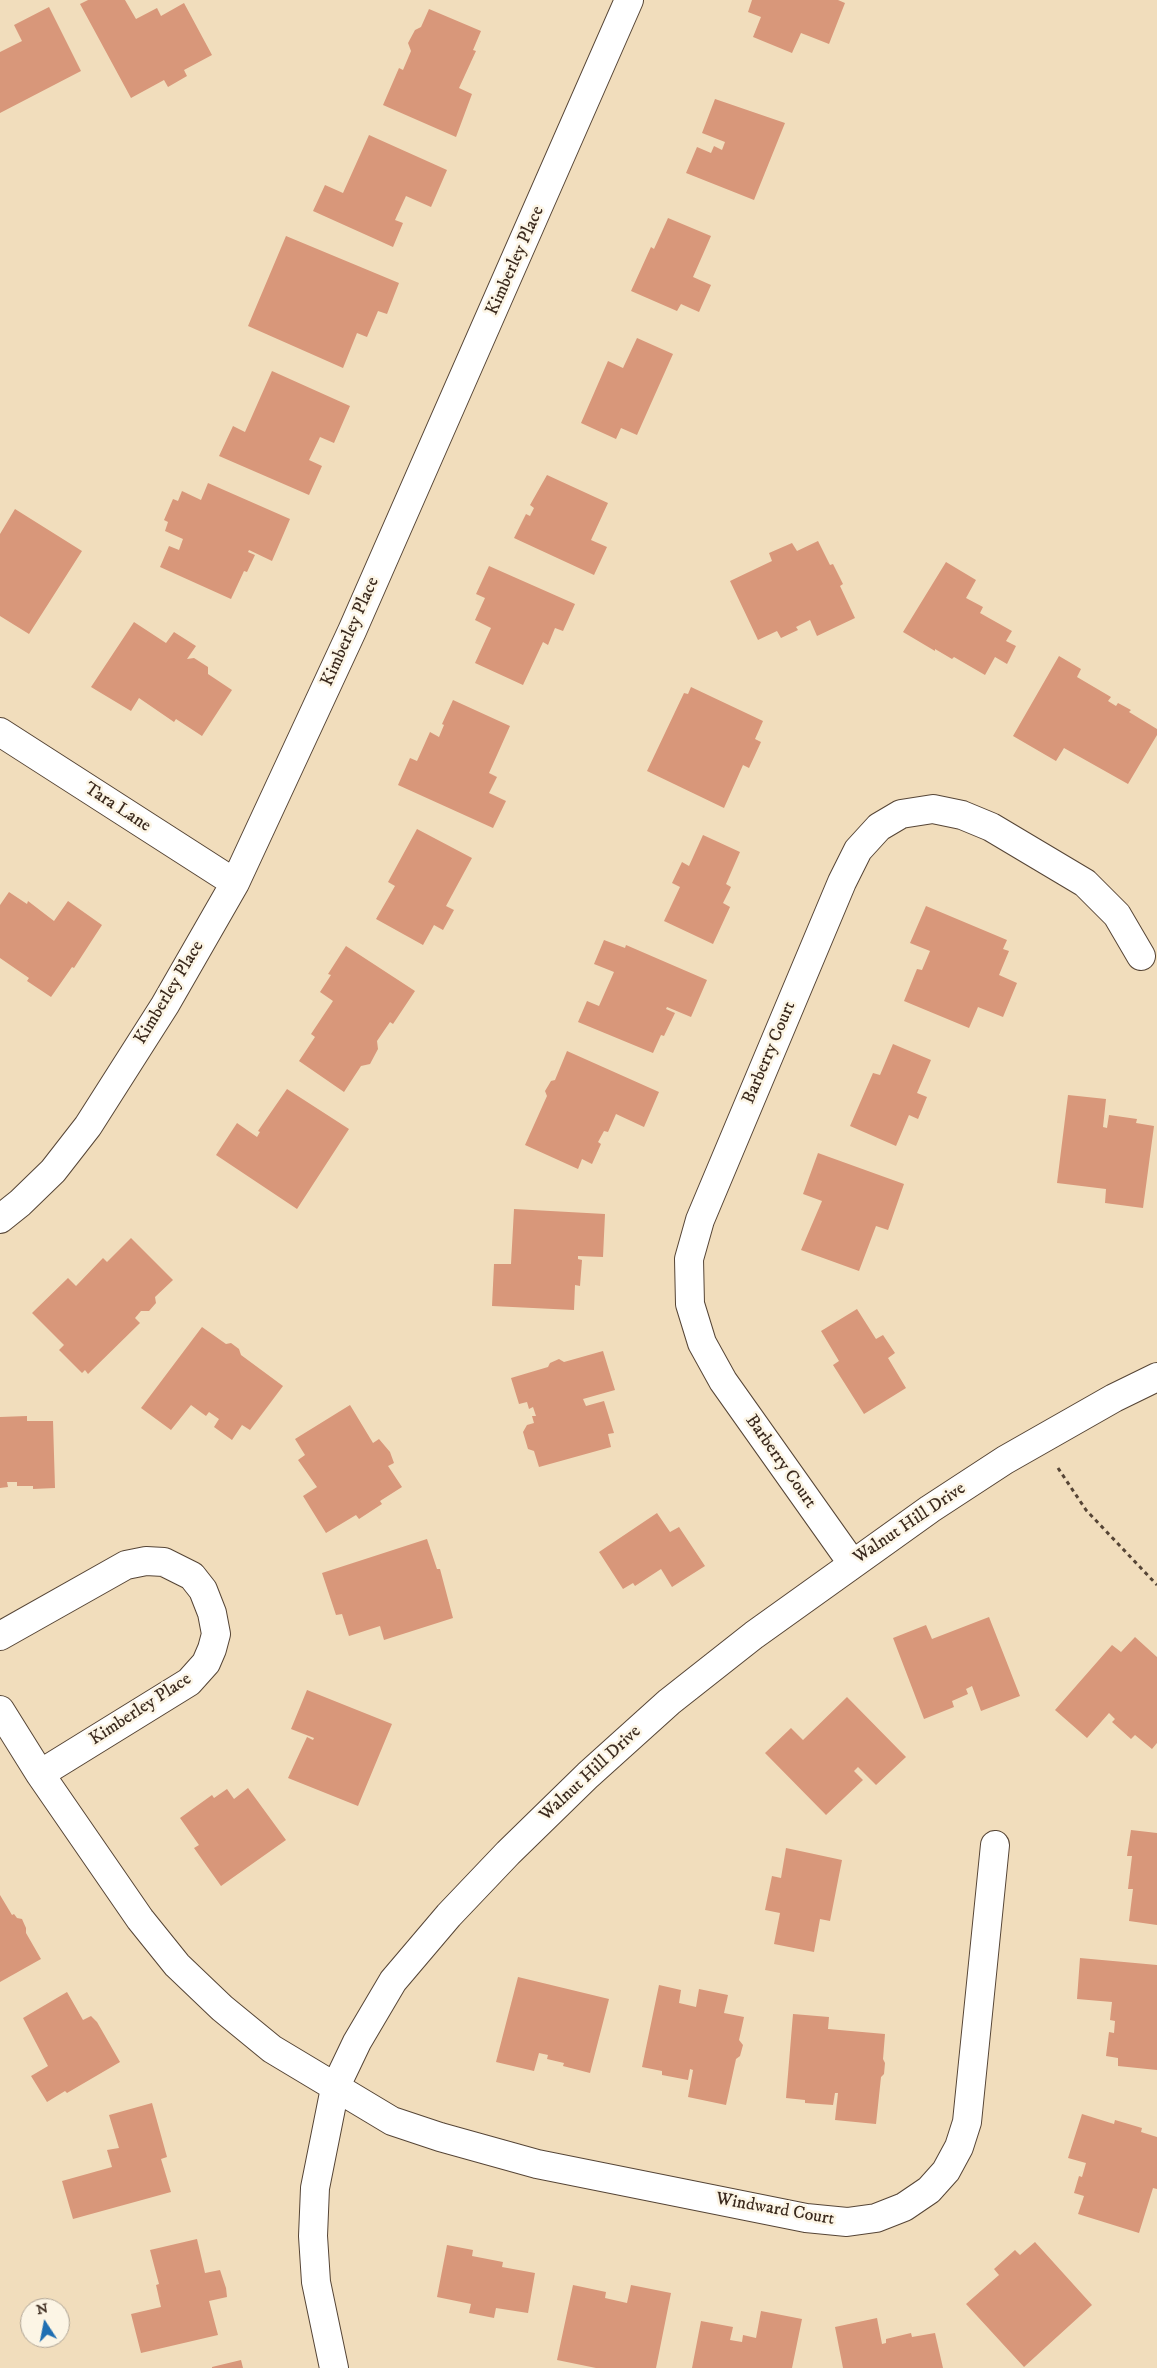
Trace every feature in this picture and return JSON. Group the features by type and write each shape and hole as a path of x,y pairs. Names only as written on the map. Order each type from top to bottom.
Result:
{"street":[{"name":"Kimberley Place","path":"0,1219 20,1203 53,1171 88,1126 165,1005 234,883 352,631 629,0"},
{"name":"Tara Lane","path":"0,732 234,883"},
{"name":"Barberry Court","path":"852,1563 723,1381 702,1343 690,1304 689,1259 700,1220 842,882 858,850 879,827 901,814 933,810 962,815 991,827 1086,883 1117,915 1141,956"},
{"name":"Walnut Hill Drive","path":"334,2368 316,2282 313,2236 316,2188 335,2088 357,2042 393,1981 449,1915 508,1853 588,1775 669,1702 852,1563 980,1476 1114,1398 1157,1377"},
{"name":"Kimberley Place","path":"0,1636 126,1565 146,1561 164,1562 192,1576 204,1590 212,1613 216,1634 212,1649 206,1663 189,1682 40,1774"},
{"path":"0,1710 40,1774 112,1880 177,1965 222,2008 272,2049 335,2088"},
{"name":"Windward Court","path":"335,2088 392,2121 440,2137 537,2164 806,2218 847,2222 876,2218 904,2207 929,2190 946,2171 959,2147 967,2122 996,1845"}],"path":[{"path":"1040,1440 1086,1510 1157,1586"}],"building":[{"path":"88,0 125,0 136,19 157,8 161,16 184,3 212,55 184,70 187,76 168,87 164,80 131,98 80,4"},
{"path":"752,0 838,0 845,3 829,44 801,33 792,53 753,37 761,17 748,12"},
{"path":"49,7 81,71 0,113 0,52 22,41 14,25"},
{"path":"429,9 481,31 473,50 476,51 459,88 472,94 456,137 383,105 399,68 403,70 411,51 408,43 415,30 421,27"},
{"path":"715,99 785,123 754,200 686,173 697,147 711,153 714,146 722,150 725,142 702,133"},
{"path":"369,135 447,170 431,207 406,196 395,220 403,223 393,247 313,211 325,185 343,193"},
{"path":"668,218 711,236 693,277 711,285 699,312 681,304 677,311 631,291 651,247 654,249"},
{"path":"286,236 399,283 387,314 378,311 367,337 357,333 343,368 248,326"},
{"path":"637,338 673,354 637,435 621,428 616,439 581,423 608,361 623,368"},
{"path":"272,371 350,406 334,443 320,437 309,460 322,466 309,495 219,456 233,426 245,432"},
{"path":"547,475 608,503 591,540 607,547 594,575 514,538 526,514 530,516 534,508 530,505"},
{"path":"208,483 290,519 272,561 249,550 248,552 255,555 247,572 244,571 231,599 160,567 169,546 179,550 183,539 165,531 168,522 164,520 173,499 178,501 182,491 201,500"},
{"path":"15,509 82,551 29,634 0,616 0,534"},
{"path":"818,541 830,565 833,564 843,584 840,586 855,618 817,636 810,620 796,627 798,630 781,638 777,631 758,640 730,581 772,561 769,553 792,543 797,551"},
{"path":"946,562 976,580 966,598 983,607 980,613 1012,631 1006,641 1016,646 1007,664 995,657 985,675 954,657 952,659 935,649 935,651 903,632"},
{"path":"489,566 575,604 563,631 555,628 548,645 543,642 523,685 475,663 491,628 475,620 485,598 476,594"},
{"path":"134,622 166,643 174,632 196,646 187,659 194,658 208,667 208,674 232,690 202,736 176,719 174,722 139,698 131,711 91,687"},
{"path":"1059,656 1081,669 1077,677 1111,697 1108,701 1116,706 1118,703 1131,710 1129,712 1157,729 1157,735 1128,784 1064,748 1056,761 1013,736"},
{"path":"691,687 763,721 755,739 761,742 749,768 743,765 724,808 647,771 684,693 688,694"},
{"path":"453,700 510,726 489,773 497,777 489,793 506,801 493,828 398,785 410,758 417,761 430,732 439,737 444,725 442,724"},
{"path":"417,829 472,858 446,906 454,910 443,930 434,925 423,945 376,919 395,886 388,882"},
{"path":"703,835 740,852 726,884 731,887 723,903 730,907 713,944 664,921 680,887 672,883 682,862 689,866"},
{"path":"9,892 27,904 28,901 54,921 68,901 102,925 74,968 72,967 51,997 27,981 29,978 0,958 0,905"},
{"path":"926,906 1007,940 1003,949 1009,951 999,975 1017,983 1003,1017 978,1007 969,1028 904,1001 917,969 922,970 930,951 910,943"},
{"path":"604,940 625,948 626,945 707,980 691,1017 667,1007 666,1009 675,1013 664,1036 661,1035 653,1053 578,1022 587,1001 599,1006 614,972 594,964"},
{"path":"346,946 415,991 393,1024 390,1022 377,1041 378,1049 370,1064 361,1066 344,1092 299,1061 315,1037 311,1034 333,1001 320,992 331,975 328,974"},
{"path":"893,1044 931,1060 917,1093 927,1097 918,1119 909,1115 896,1146 850,1126 873,1073 880,1075"},
{"path":"567,1051 659,1092 644,1127 616,1114 608,1132 604,1131 598,1142 601,1144 592,1164 582,1159 578,1169 525,1145 547,1096 545,1091 551,1081 555,1080"},
{"path":"287,1089 349,1129 297,1209 216,1155 237,1123 257,1137 260,1132 258,1131"},
{"path":"1068,1095 1106,1099 1103,1127 1107,1128 1109,1115 1137,1119 1136,1123 1154,1126 1143,1208 1105,1203 1106,1189 1057,1183"},
{"path":"818,1153 904,1184 888,1230 876,1226 859,1271 801,1250 822,1201 803,1194"},
{"path":"514,1209 605,1214 603,1257 578,1256 578,1259 582,1260 580,1286 575,1285 574,1310 492,1306 494,1264 511,1264"},
{"path":"131,1238 173,1280 155,1297 156,1303 149,1311 141,1311 135,1318 140,1323 88,1374 85,1370 82,1373 59,1350 64,1345 32,1313 68,1278 76,1286 103,1258 107,1262"},
{"path":"857,1309 876,1339 883,1335 895,1353 888,1358 906,1388 864,1414 833,1365 839,1361 821,1331"},
{"path":"202,1327 226,1344 231,1343 239,1349 241,1355 283,1386 250,1430 242,1425 232,1440 214,1427 219,1419 209,1412 206,1416 191,1405 171,1430 141,1408"},
{"path":"603,1351 615,1390 583,1399 586,1406 604,1401 614,1433 608,1434 611,1447 539,1467 534,1451 528,1449 523,1432 527,1425 534,1423 532,1416 536,1416 533,1407 529,1409 527,1402 519,1404 511,1378 548,1367 550,1363 559,1359 564,1362"},
{"path":"350,1405 373,1443 379,1439 390,1452 394,1463 388,1466 402,1487 380,1501 382,1504 359,1519 356,1515 326,1533 303,1496 317,1487 298,1460 305,1455 295,1439"},
{"path":"27,1416 27,1421 53,1421 55,1488 33,1489 33,1486 17,1486 17,1482 7,1482 8,1487 0,1488 0,1417"},
{"path":"657,1513 670,1532 679,1527 705,1566 672,1587 661,1569 635,1586 633,1583 623,1589 599,1552"},
{"path":"427,1539 437,1569 440,1569 453,1618 384,1640 380,1626 349,1636 342,1614 336,1615 322,1573"},
{"path":"989,1617 1020,1696 981,1711 972,1686 966,1689 968,1694 952,1701 954,1707 924,1719 893,1638 926,1625 932,1639"},
{"path":"1135,1637 1157,1657 1157,1743 1152,1749 1135,1735 1131,1739 1112,1722 1115,1719 1109,1713 1087,1738 1055,1710 1112,1645 1121,1652"},
{"path":"307,1690 392,1724 358,1806 288,1778 307,1737 313,1740 314,1738 291,1729"},
{"path":"847,1697 906,1757 876,1785 858,1767 854,1771 863,1780 826,1815 765,1753 791,1728 803,1740"},
{"path":"248,1788 286,1840 221,1886 194,1848 199,1845 180,1818 212,1795 214,1798 227,1789 234,1799"},
{"path":"1131,1830 1157,1833 1157,1925 1129,1921 1133,1889 1128,1889 1132,1856 1127,1856"},
{"path":"786,1848 842,1860 830,1921 820,1919 814,1952 774,1944 780,1913 765,1910 772,1876 781,1878"},
{"path":"0,1895 12,1915 14,1914 17,1918 22,1919 26,1933 41,1959 0,1982"},
{"path":"1080,1958 1157,1965 1157,2070 1118,2066 1118,2058 1106,2056 1109,2032 1114,2033 1115,2021 1110,2020 1112,2002 1077,1999"},
{"path":"518,1977 609,1999 590,2073 563,2066 564,2063 547,2059 548,2055 539,2053 534,2071 496,2062"},
{"path":"659,1985 681,1990 679,2003 696,2007 699,1989 728,1995 724,2013 744,2017 739,2040 743,2045 740,2056 736,2059 726,2105 688,2097 693,2070 690,2069 688,2080 662,2075 662,2071 642,2067"},
{"path":"67,1992 83,2020 91,2016 97,2022 120,2062 67,2093 65,2091 47,2102 31,2076 48,2066 23,2018"},
{"path":"793,2014 829,2017 828,2029 885,2034 884,2074 881,2077 876,2124 835,2120 838,2093 835,2093 833,2105 805,2103 805,2100 786,2098"},
{"path":"152,2103 167,2157 161,2159 171,2192 73,2219 62,2181 112,2167 107,2150 119,2148 109,2115"},
{"path":"1082,2114 1114,2124 1115,2120 1142,2128 1141,2132 1157,2137 1157,2189 1153,2188 1139,2233 1078,2214 1084,2196 1074,2193 1079,2176 1082,2177 1086,2163 1068,2158"},
{"path":"197,2239 205,2273 220,2270 226,2288 227,2297 209,2301 218,2335 141,2353 131,2314 161,2307 156,2285 159,2284 150,2250"},
{"path":"1035,2242 1092,2305 1024,2367 966,2304 999,2275 994,2269 1015,2250 1020,2255"},
{"path":"447,2245 473,2250 472,2256 503,2262 502,2267 535,2273 528,2313 496,2308 494,2318 469,2313 471,2304 437,2297"},
{"path":"573,2285 606,2292 605,2298 627,2303 631,2285 671,2293 656,2368 596,2368 557,2360"},
{"path":"761,2311 802,2319 792,2368 692,2368 701,2321 733,2327 730,2340 742,2342 743,2335 756,2338"},
{"path":"877,2318 882,2344 886,2343 886,2339 911,2333 912,2337 935,2333 943,2368 843,2368 835,2327"},
{"path":"241,2360 243,2368 212,2368 212,2367"}]}
